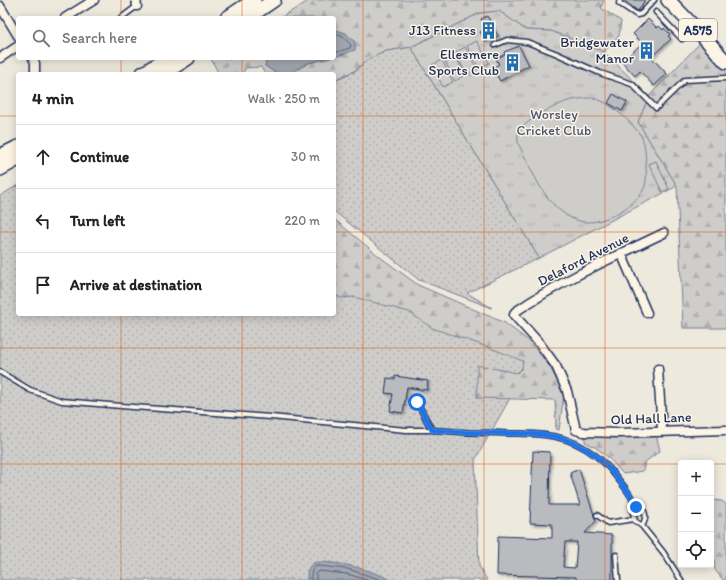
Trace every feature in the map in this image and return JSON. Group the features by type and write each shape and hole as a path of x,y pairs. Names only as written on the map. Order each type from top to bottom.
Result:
{"highway":[{"path":"230,16 254,0"},
{"path":"251,16 274,0"},
{"name":"A575","path":"668,0 726,62"},
{"path":"145,72 164,60"},
{"path":"166,72 185,60"},
{"path":"0,156 16,148"},
{"path":"0,169 16,160"}],"street":[{"path":"75,15 94,0"},
{"path":"0,6 16,33"},
{"path":"0,58 16,47"},
{"path":"34,60 35,72"},
{"name":"Delaford Avenue","path":"576,430 567,392 556,366 540,344 515,316 515,312 566,281 664,233"},
{"path":"621,253 647,314"},
{"path":"658,369 662,431"},
{"name":"Old Hall Lane","path":"576,430 590,433 726,430"}],"lane":[{"path":"620,0 619,3 637,15 641,14 654,0"},
{"path":"123,16 137,3"},
{"path":"656,12 682,39 694,27"},
{"path":"495,45 507,40 527,42 600,73 632,84 656,108 685,80 726,78"},
{"path":"0,372 30,390 62,401 271,417 406,430 545,435 568,441 596,455 610,467 626,489 636,507 643,509 645,512 645,521 642,526"},
{"path":"417,402 432,430"},
{"path":"636,507 634,518 637,523 642,526 663,552 681,580"},
{"path":"597,515 599,518 608,523 634,518"},
{"path":"616,555 618,580"}],"green space":[{"path":"310,0 604,0 601,8 621,21 619,36 604,52 551,31 526,30 499,11 480,13 411,47 386,51 367,60 354,71 336,79 336,72 293,72 309,63 321,60 336,60 336,56 345,54 345,33 336,30 336,16 283,16"},
{"name":"Worsley Cricket Club","path":"499,11 526,30 551,31 604,52 649,96 638,122 677,186 539,258 411,47 480,13"},
{"path":"477,41 489,63 479,68 467,46"},
{"path":"700,43 726,71 726,328 683,328 677,186 638,122 649,96"},
{"path":"411,47 539,258 467,293 492,308 419,280 336,213 336,79 354,72 367,60 386,51"},
{"path":"465,47 477,69 467,75 455,53"},
{"path":"454,53 465,75 455,81 444,59"},
{"path":"212,60 266,60 265,66 274,72 264,72 261,67 245,68 244,72 218,72"},
{"path":"442,60 453,82 443,87 432,65"},
{"path":"587,98 596,99 610,106 623,116 639,133 644,144 645,151 646,183 642,193 622,211 604,219 584,222 566,215 549,199 519,145 518,136 523,126 542,113 568,101"},
{"path":"656,161 669,189 662,192 649,164"},
{"path":"16,186 16,316 336,316 336,234 530,363 475,460 479,566 487,580 0,580 0,196"},
{"path":"336,221 380,257 418,285 505,323 530,342 550,367 564,394 559,430 556,429 555,400 477,398 477,365 517,373 522,368 523,361 488,347 432,328 409,312 354,297 341,298 336,295"},
{"path":"656,434 660,451 645,462 643,471 623,474 602,452 585,442 585,435"},
{"path":"714,500 722,501 726,504 726,580 723,580 715,570"}],"water":[{"path":"336,30 345,33 355,42 355,50 336,56"},
{"path":"266,60 321,60 308,63 291,72 276,72 265,66"},
{"path":"317,562 336,563 355,567 391,580 308,580 308,569"}],"building":[{"path":"623,0 645,0 638,11"},
{"name":"J13 Fitness","path":"487,16 498,36 486,42 480,32 486,28 481,19"},
{"name":"Bridgewater Manor","path":"648,19 657,28 659,26 663,30 664,28 670,34 668,36 671,39 651,57 667,74 654,86 640,71 635,76 622,62 642,43 633,34"},
{"name":"Ellesmere Sports Club","path":"519,46 529,65 500,81 494,67 499,64 496,59 505,54 504,52"},
{"path":"613,94 627,102 622,111 608,103"},
{"path":"395,376 428,381 427,390 407,387 403,413 390,411 393,394 385,393 387,378 395,379"},
{"path":"533,451 550,452 549,505 580,505 570,473 579,469 596,521 585,533 612,535 612,580 576,580 576,577 497,575 498,536 552,538 552,524 530,523","holes":["565,542 577,542 575,568 563,567"]}],"place":[{"name":"J13 Fitness","path":"489,30"},
{"name":"Bridgewater Manor","path":"647,50"},
{"name":"Ellesmere Sports Club","path":"512,62"}],"route":[{"path":"417,402 432,430 545,435 559,438 584,448 596,455 610,467 626,489 636,507"}]}
